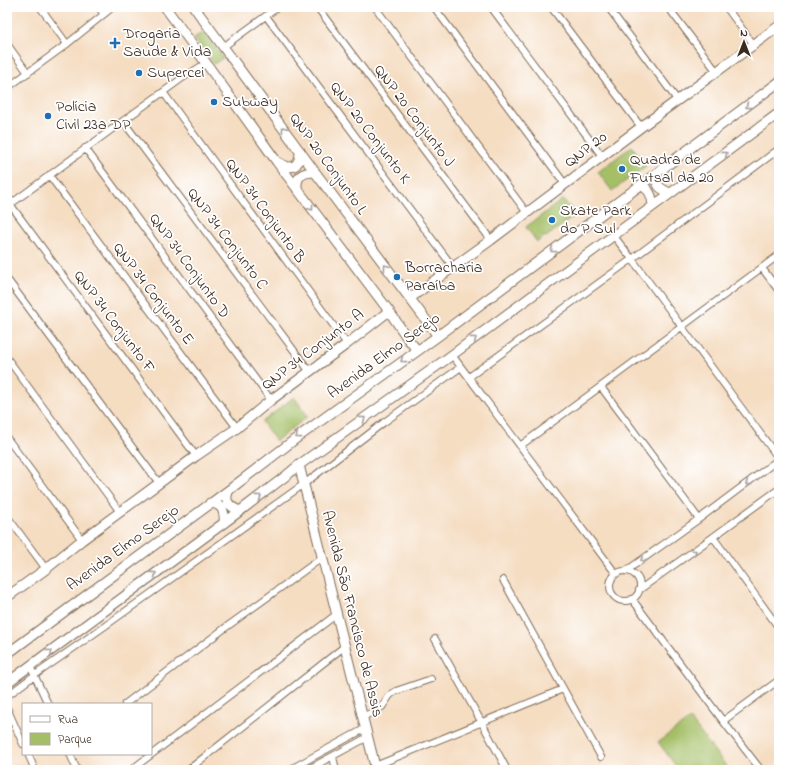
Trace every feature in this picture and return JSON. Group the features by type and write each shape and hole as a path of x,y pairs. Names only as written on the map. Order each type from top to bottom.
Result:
{"street":[{"path":"40,7 67,44"},
{"path":"98,7 104,14"},
{"path":"7,88 67,44 113,7"},
{"name":"QNP 34 Conjunto A","path":"7,596 46,569 82,540 159,483 237,428 271,400 389,311 277,162 165,7"},
{"name":"QNP 20 Conjunto L","path":"194,7 438,336"},
{"path":"224,47 278,7"},
{"name":"QNP 20 Conjunto J","path":"316,7 491,240"},
{"path":"375,7 527,213"},
{"path":"434,7 565,184"},
{"path":"491,7 602,156"},
{"path":"551,7 641,127"},
{"path":"608,7 678,101"},
{"path":"668,7 716,72"},
{"path":"726,7 754,45"},
{"name":"QNP 20 Conjunto K","path":"266,16 453,267"},
{"name":"QNP 20","path":"410,298 491,240 641,127 779,26"},
{"path":"7,44 28,73"},
{"path":"9,205 163,92 206,63"},
{"name":"Avenida Elmo Serejo","path":"7,654 229,490 298,436 438,336 779,82"},
{"name":"QNP 34 Conjunto B","path":"163,92 347,344"},
{"path":"7,683 224,523 299,465 452,355 779,113"},
{"name":"QNP 34 Conjunto C","path":"123,121 310,372"},
{"name":"QNP 34 Conjunto D","path":"86,148 271,400"},
{"path":"469,377 632,259 779,149"},
{"path":"277,162 288,167 295,165 300,160 300,151"},
{"path":"297,189 299,178 309,172 315,172"},
{"path":"656,174 656,182 661,189 670,193"},
{"name":"QNP 34 Conjunto E","path":"49,175 237,428"},
{"path":"640,185 646,188 650,193 653,206"},
{"name":"QNP 34 Conjunto F","path":"9,205 196,456"},
{"path":"613,235 779,459 626,571 612,577 610,581 610,590 612,594 619,600 624,601 632,599 639,590 779,489"},
{"path":"520,446 779,256"},
{"path":"762,268 779,291"},
{"path":"7,279 159,483"},
{"path":"389,311 417,350"},
{"path":"452,355 616,574"},
{"path":"7,358 120,512"},
{"path":"7,696 304,484 383,423 461,367"},
{"path":"601,387 699,519"},
{"path":"7,438 82,540"},
{"name":"Avenida São Francisco de Assis","path":"299,465 376,768"},
{"path":"229,490 227,500 234,509 240,511"},
{"path":"210,503 215,503 220,506 223,511 224,523"},
{"path":"7,516 46,569"},
{"path":"713,538 779,628"},
{"path":"126,703 322,557"},
{"path":"626,571 631,572 637,578 639,582 639,590"},
{"path":"504,580 601,757"},
{"path":"632,599 761,770"},
{"path":"152,754 337,614"},
{"path":"435,639 482,723 506,770"},
{"path":"188,770 345,646"},
{"path":"30,666 48,703"},
{"path":"363,717 382,707 390,695 431,679"},
{"path":"723,721 779,680"},
{"path":"376,768 563,689"},
{"path":"7,708 22,742"},
{"path":"307,770 333,757 367,733"},
{"path":"289,770 367,733"},
{"path":"28,755 35,770"},
{"path":"70,755 77,770"},
{"path":"131,770 151,755"},
{"path":"333,757 336,770"}],"green space":[{"path":"203,32 223,58 214,64 194,38"},
{"name":"Quadra de Futsal da 20","path":"632,146 646,166 612,191 598,172"},
{"name":"Skate Park do P Sul","path":"563,199 576,215 537,242 526,227"},
{"path":"294,397 308,416 276,441 262,422"},
{"path":"690,719 729,770 679,770 658,742"}],"place":[{"name":"Drogaria Saude & Vida","path":"115,43"},
{"name":"Supercei","path":"139,73"},
{"name":"Subway","path":"214,102"},
{"name":"Polícia Civil 23a DP","path":"48,116"},
{"name":"Quadra de Futsal da 20","path":"622,169"},
{"name":"Skate Park do P Sul","path":"552,220"},
{"name":"Borracharia Paraíba","path":"397,277"}]}
